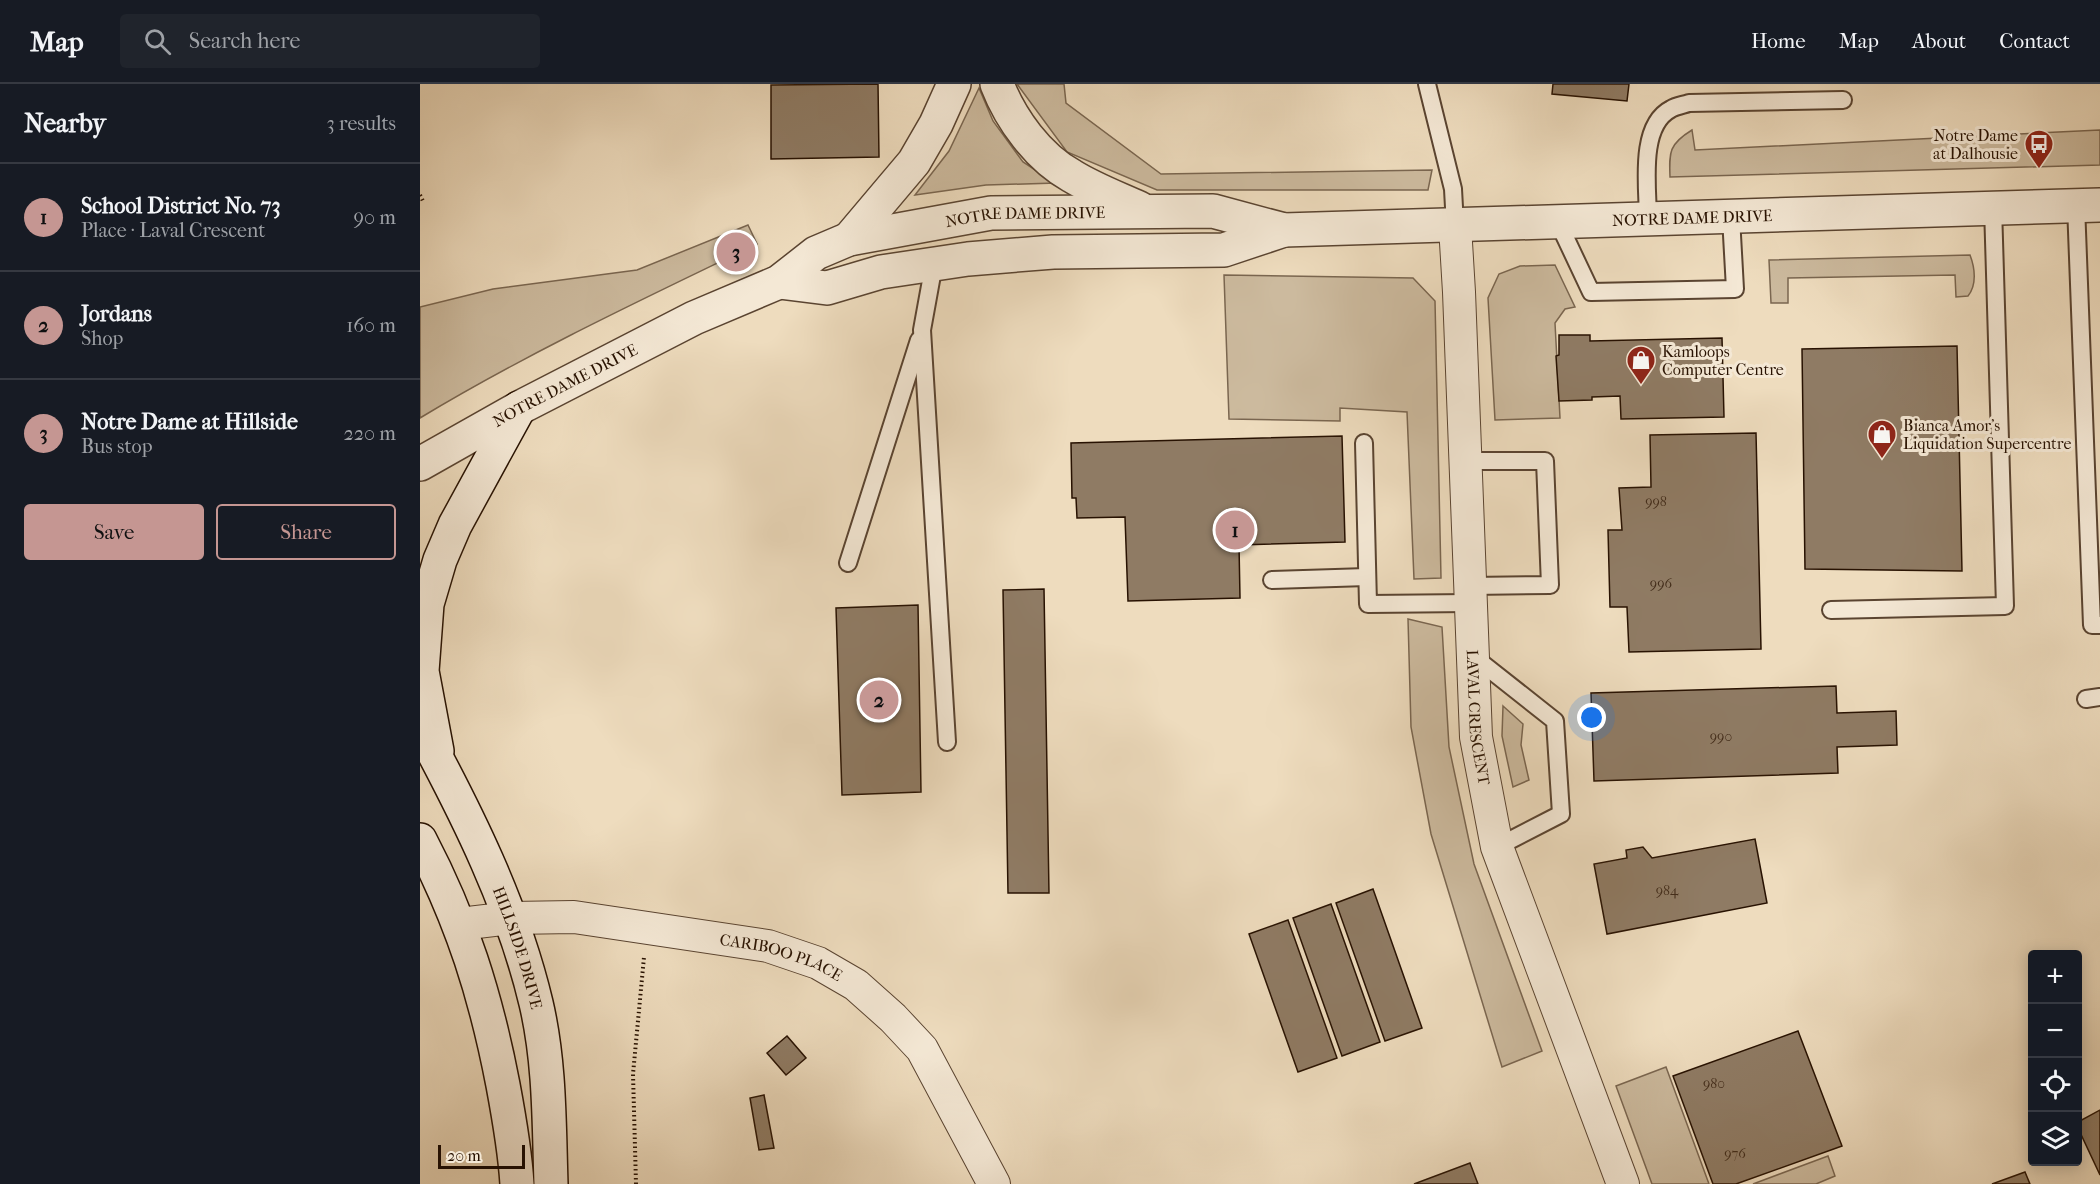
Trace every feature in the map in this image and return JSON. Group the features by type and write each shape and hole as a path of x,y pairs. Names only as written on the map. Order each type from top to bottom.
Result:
{"street":[{"path":"849,239 914,162 936,124 954,84"},
{"path":"997,84 1003,100 1021,129 1044,155 1071,176 1147,211"},
{"name":"NOTRE DAME DRIVE","path":"420,464 519,408 694,318 778,282 816,253 849,239 991,213 1213,211 1284,230 2088,205"},
{"name":"LAVAL CRESCENT","path":"1455,226 1476,737 1497,847 1623,1184"},
{"name":"NOTRE DAME DRIVE","path":"778,282 827,288 881,272 968,259 1053,252 1224,250 1284,230"},
{"path":"439,761 422,671 427,604 440,560 455,525 519,408"},
{"name":"HILLSIDE DRIVE","path":"420,727 439,761 511,918 536,1004 550,1116 551,1184"},
{"path":"420,840 460,924 488,1012 509,1115 517,1184"},
{"name":"CARIBOO PLACE","path":"460,924 511,918 574,917 768,946 818,963 856,985 893,1018 922,1049 994,1184"}],"lane":[{"path":"1426,84 1453,189 1455,226"},
{"path":"1648,219 1649,142 1655,124 1670,109 1689,103 1843,100"},
{"path":"2088,205 2092,625 2100,624"},
{"path":"1831,610 2005,606 1993,207"},
{"path":"1558,222 1591,292 1735,289 1731,217"},
{"path":"848,562 922,330 934,264"},
{"path":"922,330 947,742"},
{"path":"1364,443 1368,604 1550,585 1545,461 1465,461"},
{"path":"1272,580 1367,577"},
{"path":"1473,657 1555,721 1561,814 1497,847"}],"path":[{"path":"420,195 423,201"},
{"path":"636,1184 633,1074 644,950"}],"shaded area":[{"path":"1017,84 1064,84 1066,103 1161,174 1432,170 1428,190 1157,190 1067,152"},
{"path":"979,88 993,121 1023,162 1055,183 986,185 915,195 949,151"},
{"path":"1692,130 1695,150 2100,130 2100,165 1670,177 1672,149"},
{"path":"748,225 757,244 544,349 420,418 420,307 493,289 637,270"},
{"path":"1970,255 1974,276 1973,287 1968,296 1956,297 1955,275 1788,278 1788,303 1771,303 1769,260"},
{"path":"1555,265 1575,307 1565,309 1555,323 1560,418 1495,420 1488,298 1499,274 1520,266"},
{"path":"1224,275 1413,278 1435,301 1441,578 1414,579 1407,412 1340,408 1340,421 1229,419"},
{"path":"1408,619 1442,627 1449,747 1474,864 1542,1051 1502,1067 1431,834 1411,727"},
{"path":"1503,706 1523,724 1521,745 1529,780 1513,787 1502,736"},
{"path":"1666,1067 1709,1184 1652,1184 1616,1086"},
{"path":"1828,1156 1835,1176 1816,1184 1753,1184"}],"building":[{"path":"878,84 879,157 771,159 771,85"},
{"path":"1553,84 1629,84 1627,101 1552,94"},
{"name":"Kamloops Computer Centre","path":"1559,335 1590,335 1590,341 1722,338 1724,417 1621,419 1620,396 1559,401 1556,356 1559,355"},
{"name":"Bianca Amor's Liquidation Supercentre","path":"1957,346 1962,571 1805,569 1802,349"},
{"path":"1756,433 1761,649 1629,652 1627,607 1610,607 1608,530 1622,530 1619,488 1651,487 1650,435"},
{"path":"1342,436 1345,542 1239,545 1240,598 1128,601 1125,517 1077,518 1076,498 1072,498 1071,443"},
{"path":"1044,589 1049,893 1008,893 1003,590"},
{"path":"918,605 921,792 842,795 836,608"},
{"path":"1836,686 1837,713 1896,711 1897,745 1837,747 1838,773 1594,781 1591,693"},
{"path":"1755,839 1767,903 1607,934 1594,864 1627,858 1626,850 1643,847 1652,858"},
{"path":"1373,889 1422,1028 1385,1041 1336,903"},
{"path":"1331,904 1380,1042 1342,1056 1293,918"},
{"path":"1288,920 1337,1058 1298,1072 1249,934"},
{"path":"1798,1031 1842,1146 1736,1184 1713,1184 1673,1076"},
{"path":"787,1036 806,1058 786,1075 767,1053"},
{"path":"764,1095 774,1148 759,1150 750,1098"},
{"path":"2100,1110 2100,1175 2082,1137 2082,1120"},
{"path":"1470,1163 1478,1184 1414,1184"},
{"path":"2025,1172 2030,1184 1992,1184"}],"place":[{"name":"Notre Dame at Dalhousie","path":"2039,170"},
{"name":"Notre Dame at Hillside","path":"736,252"},
{"name":"Kamloops Computer Centre","path":"1641,386"},
{"name":"Bianca Amor's Liquidation Supercentre","path":"1882,460"},
{"name":"School District No. 73","path":"1235,530"},
{"name":"Jordans","path":"879,700"}]}
